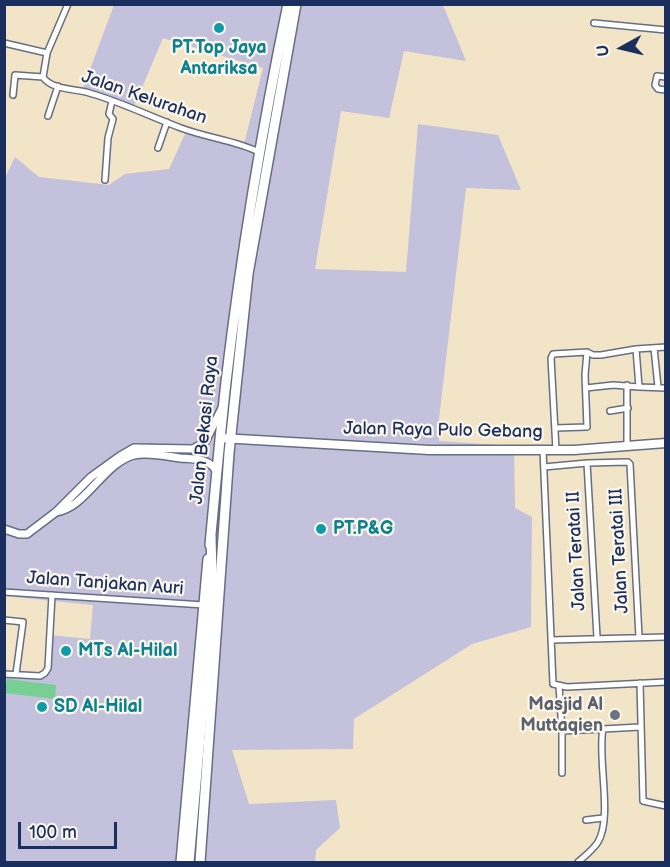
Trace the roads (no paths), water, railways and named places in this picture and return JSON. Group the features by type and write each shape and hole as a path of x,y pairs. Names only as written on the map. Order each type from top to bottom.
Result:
{"highway":[{"name":"Jalan Bekasi Raya","path":"200,862 206,759 210,733 210,695 217,643 225,438 224,403 261,153 288,4"},
{"name":"Jalan Bekasi Raya","path":"182,862 217,472 225,438 244,274 296,4"},
{"path":"189,862 208,646 212,574 211,537"}],"main road":[{"name":"Jalan Raya Pulo Gebang","path":"225,438 387,449 556,450 666,443"}],"street":[{"path":"13,94 15,75 43,77 47,53 68,4"},
{"path":"594,23 666,30"},
{"path":"4,43 47,53"},
{"path":"666,77 657,76 655,85 658,89 666,90"},
{"name":"Jalan Kelurahan","path":"43,77 47,82 58,86 134,108 182,129 249,147 261,153"},
{"path":"48,116 58,86"},
{"path":"105,180 108,138 113,118 109,114 112,101"},
{"path":"158,148 167,122"},
{"path":"556,450 552,355 587,352 592,355 601,355 636,348 666,347"},
{"path":"636,348 639,387"},
{"path":"654,348 658,387"},
{"path":"555,428 587,427 587,352"},
{"path":"586,388 627,385 666,388"},
{"path":"627,385 627,447"},
{"path":"4,529 27,534 56,512 73,506 108,472 135,451 200,446 205,442 224,403"},
{"path":"610,411 628,408"},
{"path":"543,450 548,596 562,731 562,773"},
{"path":"135,451 204,460 214,466 217,472"},
{"path":"544,468 587,463"},
{"name":"Jalan Teratai III","path":"587,463 630,464 639,637"},
{"name":"Jalan Teratai II","path":"587,463 597,637"},
{"name":"Jalan Tanjakan Auri","path":"4,592 204,605"},
{"path":"4,674 40,675 45,673 48,668 52,595"},
{"path":"4,620 23,622 16,675"},
{"path":"552,639 666,637"},
{"path":"556,685 666,682"},
{"path":"640,683 643,801 666,806"},
{"path":"562,731 640,727"},
{"path":"578,862 601,836 603,729"},
{"path":"586,820 603,818"}],"place":[{"name":"PT.Top Jaya Antariksa","path":"219,28"},
{"name":"PT.P&G","path":"321,529"},
{"name":"MTs Al-Hilal","path":"66,651"},
{"name":"SD Al-Hilal","path":"42,707"},
{"name":"Masjid Al Muttaqien","path":"615,715"}]}
